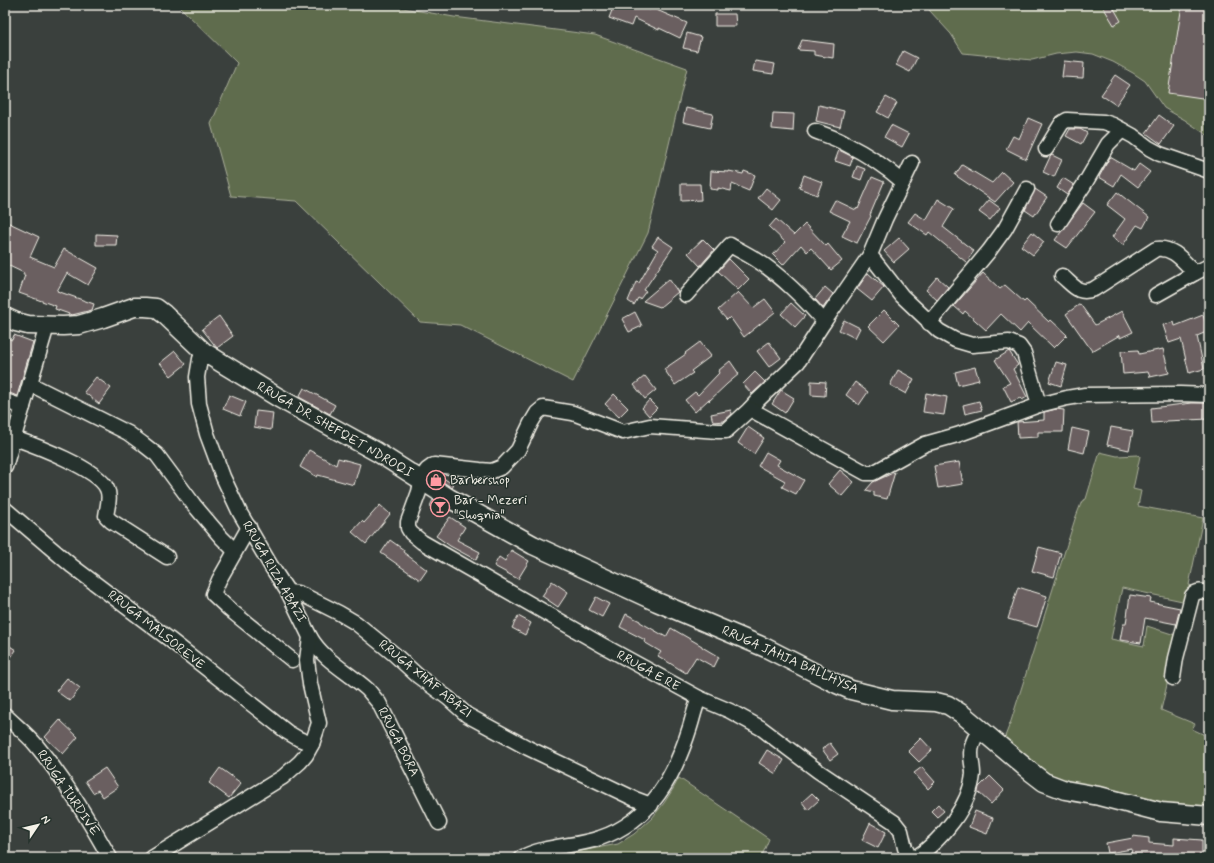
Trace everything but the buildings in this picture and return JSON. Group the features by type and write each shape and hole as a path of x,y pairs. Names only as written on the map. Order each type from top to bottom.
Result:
{"main road":[{"name":"RRUGA DR. SHEFQET NDROQI","path":"5,317 28,325 79,325 134,307 156,308 204,352 229,361 279,398 377,452 421,481"},
{"name":"RRUGA JAHJA BALLHYSA","path":"421,481 488,521 533,545 657,602 766,648 851,690 892,700 936,702 948,705 962,714 1044,782 1065,790 1100,796 1161,812 1209,816"}],"street":[{"path":"1046,149 1062,123 1067,120 1104,122 1122,130 1160,154 1209,171"},
{"path":"1058,224 1084,185 1108,144 1122,130"},
{"path":"815,131 845,143 864,154 903,182"},
{"path":"912,163 885,219 870,255 798,362 750,409 866,473 873,473 925,444 957,435 1039,405 1067,398 1085,395 1209,395"},
{"path":"929,323 989,251 1005,229 1027,189"},
{"path":"686,295 730,245 756,259 780,278 813,309 824,322"},
{"path":"1062,276 1078,290 1084,292 1088,291 1094,289 1156,250 1163,248 1175,254 1195,273"},
{"path":"870,255 902,296 939,332 955,340 972,345 1009,342 1019,346 1024,353 1039,405"},
{"path":"1156,296 1209,266"},
{"path":"5,467 47,326"},
{"name":"RRUGA RIZA ABAZI","path":"152,858 283,776 306,755 312,744 319,723 310,684 307,660 310,637 288,592 240,513 223,477 207,434 199,404 197,377 200,359 204,352"},
{"path":"30,384 128,433 144,444 157,456 199,511 235,551"},
{"path":"5,401 23,407"},
{"name":"RRUGA DR. SHEFQET NDROQI","path":"421,481 427,470 434,466 492,471 502,467 518,450 537,412 543,408 573,413 623,432 650,426 718,432 726,431 750,409"},
{"path":"14,438 53,453 78,466 103,482 107,488 109,498 106,516 111,521 167,557"},
{"name":"RRUGA E RE","path":"421,481 419,492 408,522 408,528 411,533 422,542 602,645 699,698 730,711 761,728 818,771 894,822 901,832 905,848 910,858"},
{"name":"RRUGA MALSOREVE","path":"5,509 72,566 169,639 287,732 312,744"},
{"path":"249,527 219,580 213,594 229,609 292,660"},
{"path":"1173,678 1176,658 1192,596 1195,592 1199,591 1209,593"},
{"name":"RRUGA XHAF ABAZI","path":"288,592 305,596 356,623 418,676 467,714 528,748 635,799 651,805"},
{"name":"RRUGA BORA","path":"310,637 315,646 329,660 367,690 379,703 439,823"},
{"path":"521,858 541,851 599,838 613,833 627,825 651,805 666,784 675,767 699,698"},
{"name":"RRUGA TURDIVE","path":"5,715 35,744 54,768 84,812 110,858"},
{"path":"915,858 924,852 944,832 955,818 966,799 971,785 973,772 971,759 972,746 980,729"}],"green space":[{"path":"178,5 393,5 454,17 595,35 687,68 648,233 573,382 460,325 420,322 296,201 231,196 211,124 237,63"},
{"path":"926,5 1209,5 1209,136 1164,108 1145,81 1113,62 1093,54 1077,52 1056,54 1032,60 963,53 951,34"},
{"path":"1100,452 1117,456 1140,456 1133,489 1141,491 1138,506 1203,518 1189,585 1193,586 1187,602 1122,588 1111,639 1144,646 1147,626 1175,635 1178,638 1161,710 1195,724 1192,729 1209,737 1209,808 1168,805 1052,778 1044,774 1004,739 1075,519 1082,501 1086,499"},
{"path":"679,778 769,839 761,858 544,858 618,844 634,834 652,818 664,803"}],"place":[{"name":"Barbershop","path":"436,480"},
{"name":"Bar - Mezeri \"Shoqnia\"","path":"440,507"}]}
